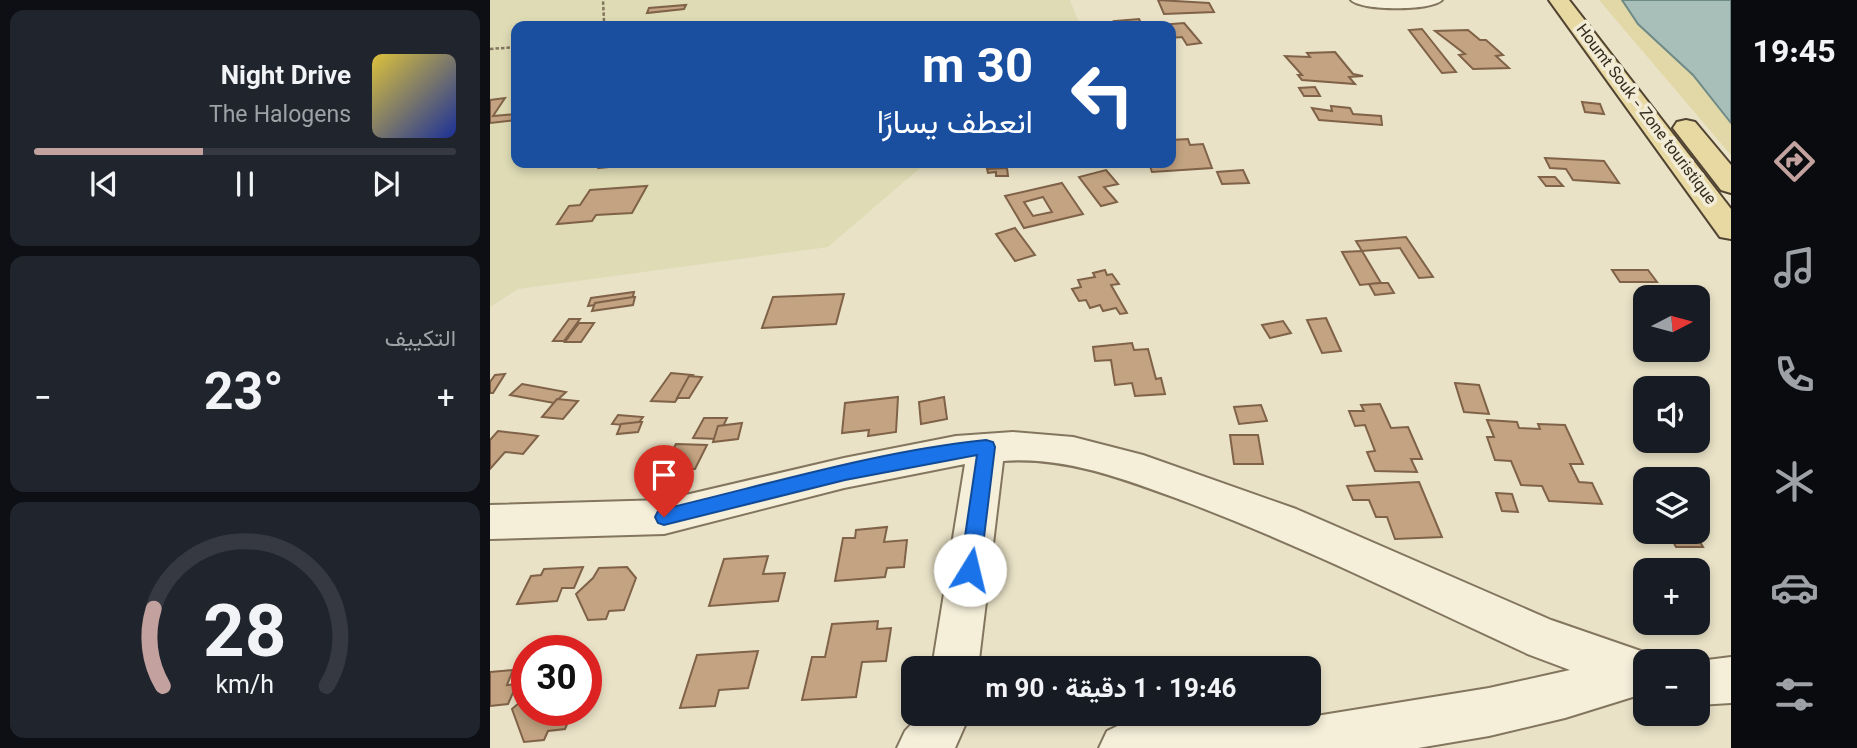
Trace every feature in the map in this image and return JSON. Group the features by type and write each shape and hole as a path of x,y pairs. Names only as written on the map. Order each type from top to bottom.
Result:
{"main road":[{"name":"Houmt Souk - Zone touristique","path":"1559,0 1731,230"},
{"path":"1584,0 1731,184"}],"street":[{"path":"1360,0 1400,3 1433,0"},
{"path":"490,522 664,517 845,473 956,450 1013,446 1073,451 1130,466 1282,521 1546,640 1633,670"},
{"path":"957,656 986,447"},
{"path":"1124,748 1231,741 1279,747 1489,712 1565,695 1633,675"},
{"path":"1710,681 1731,680"}],"path":[{"path":"603,0 604,21"},
{"path":"490,49 511,47"}],"shaded area":[{"path":"490,0 1070,0 1078,21 511,21 511,168 920,168 828,247 518,289 490,307"}],"sand":[{"path":"1599,0 1621,0 1638,24 1693,75 1731,123 1731,155"}],"water":[{"path":"1622,0 1731,0 1731,123 1693,75 1638,24"}],"building":[{"path":"1158,0 1209,3 1214,12 1164,14"},
{"path":"686,5 684,9 647,13 649,8"},
{"path":"1184,23 1201,43 1187,45 1182,37 1176,38 1176,24"},
{"path":"1422,29 1456,72 1442,73 1409,30"},
{"path":"1468,30 1480,40 1486,40 1503,55 1496,56 1509,68 1473,69 1459,55 1465,54 1435,31"},
{"path":"1335,52 1353,74 1363,76 1349,77 1355,84 1302,80 1298,75 1302,75 1285,56 1310,57 1307,53"},
{"path":"1315,87 1320,96 1304,96 1299,88"},
{"path":"505,98 493,116 511,114 511,121 490,123 490,100"},
{"path":"1582,102 1600,104 1604,114 1585,112"},
{"path":"1331,106 1350,108 1353,114 1381,116 1382,125 1319,120 1312,108 1332,111"},
{"path":"1188,139 1190,145 1203,144 1212,168 1152,172 1151,168 1176,168 1176,140"},
{"path":"1545,158 1604,161 1619,183 1573,180 1566,169 1550,168"},
{"path":"1007,168 1008,176 996,176 996,172 988,173 987,169"},
{"path":"1106,170 1118,184 1104,187 1117,202 1101,206 1079,177"},
{"path":"1243,170 1249,183 1222,184 1217,172"},
{"path":"1539,177 1555,177 1563,186 1546,186"},
{"path":"1062,183 1083,214 1024,228 1005,196","holes":["1043,197 1052,212 1033,216 1024,202"]},
{"path":"647,186 632,213 596,215 592,221 557,224 569,206 580,205 590,190"},
{"path":"1015,228 1035,255 1015,261 996,234"},
{"path":"1406,237 1433,277 1419,278 1400,248 1362,251 1356,241"},
{"path":"1362,251 1381,283 1360,285 1342,252"},
{"path":"1105,270 1107,275 1112,274 1119,284 1111,285 1127,313 1120,314 1116,308 1103,311 1100,305 1090,308 1086,300 1079,301 1072,289 1081,287 1078,280 1095,277 1093,273"},
{"path":"1612,270 1648,270 1657,282 1620,282"},
{"path":"1388,283 1394,293 1375,295 1369,284"},
{"path":"634,292 632,300 588,306 591,298"},
{"path":"844,294 836,324 762,328 773,297"},
{"path":"635,297 633,305 592,311 595,303"},
{"path":"1326,318 1341,351 1322,353 1307,320"},
{"path":"569,319 580,319 564,341 553,341"},
{"path":"1283,321 1291,333 1270,338 1262,325"},
{"path":"579,323 594,323 581,342 565,342"},
{"path":"1132,343 1134,350 1148,349 1156,379 1161,378 1165,394 1135,396 1132,383 1115,385 1111,360 1095,361 1093,347"},
{"path":"671,373 693,375 675,402 651,401"},
{"path":"505,374 493,393 490,393 490,382 495,375"},
{"path":"689,376 702,377 689,398 677,398"},
{"path":"1455,383 1479,385 1489,414 1464,412"},
{"path":"522,384 566,392 554,403 510,395"},
{"path":"898,397 896,432 868,436 869,430 842,433 845,403"},
{"path":"944,397 947,419 921,424 919,402"},
{"path":"557,399 578,401 563,419 542,417"},
{"path":"1380,404 1391,428 1408,427 1422,459 1411,459 1417,472 1375,471 1367,452 1375,451 1365,425 1355,426 1349,411 1364,411 1361,405"},
{"path":"1261,405 1267,421 1239,424 1234,407"},
{"path":"618,415 643,417 636,426 612,424"},
{"path":"704,418 727,418 717,439 693,438"},
{"path":"1487,420 1517,422 1519,428 1540,429 1538,424 1565,425 1583,464 1570,464 1579,482 1592,483 1602,504 1549,501 1542,486 1521,485 1511,461 1495,460 1487,437 1494,437"},
{"path":"642,422 638,432 617,434 621,424"},
{"path":"742,423 738,439 713,442 718,426"},
{"path":"498,431 538,436 523,454 505,452 490,469 490,440"},
{"path":"1230,435 1258,435 1263,464 1234,464"},
{"path":"676,444 707,445 695,469 662,468"},
{"path":"1419,482 1442,537 1395,539 1387,517 1376,517 1369,500 1353,500 1347,486"},
{"path":"1496,493 1512,494 1518,512 1502,511"},
{"path":"887,527 884,542 907,540 904,567 887,568 885,577 835,581 843,538 855,538 856,530"},
{"path":"1674,544 1701,544 1703,547 1676,547"},
{"path":"768,556 763,574 785,573 778,601 709,606 724,559"},
{"path":"583,567 574,588 562,588 557,601 517,604 531,576 541,575 544,569"},
{"path":"627,567 636,578 624,610 609,611 606,619 588,620 576,594 593,578 599,568"},
{"path":"878,621 877,629 891,628 886,661 862,662 856,697 802,700 812,657 825,657 832,624"},
{"path":"758,651 748,688 719,690 715,706 680,708 697,655"},
{"path":"511,670 507,685 511,685 508,704 490,706 490,672"},
{"path":"518,726 566,726 565,729 548,731 544,740 524,742"}],"route":[{"path":"664,517 845,473 956,450 986,447 985,473 970,570"}]}
